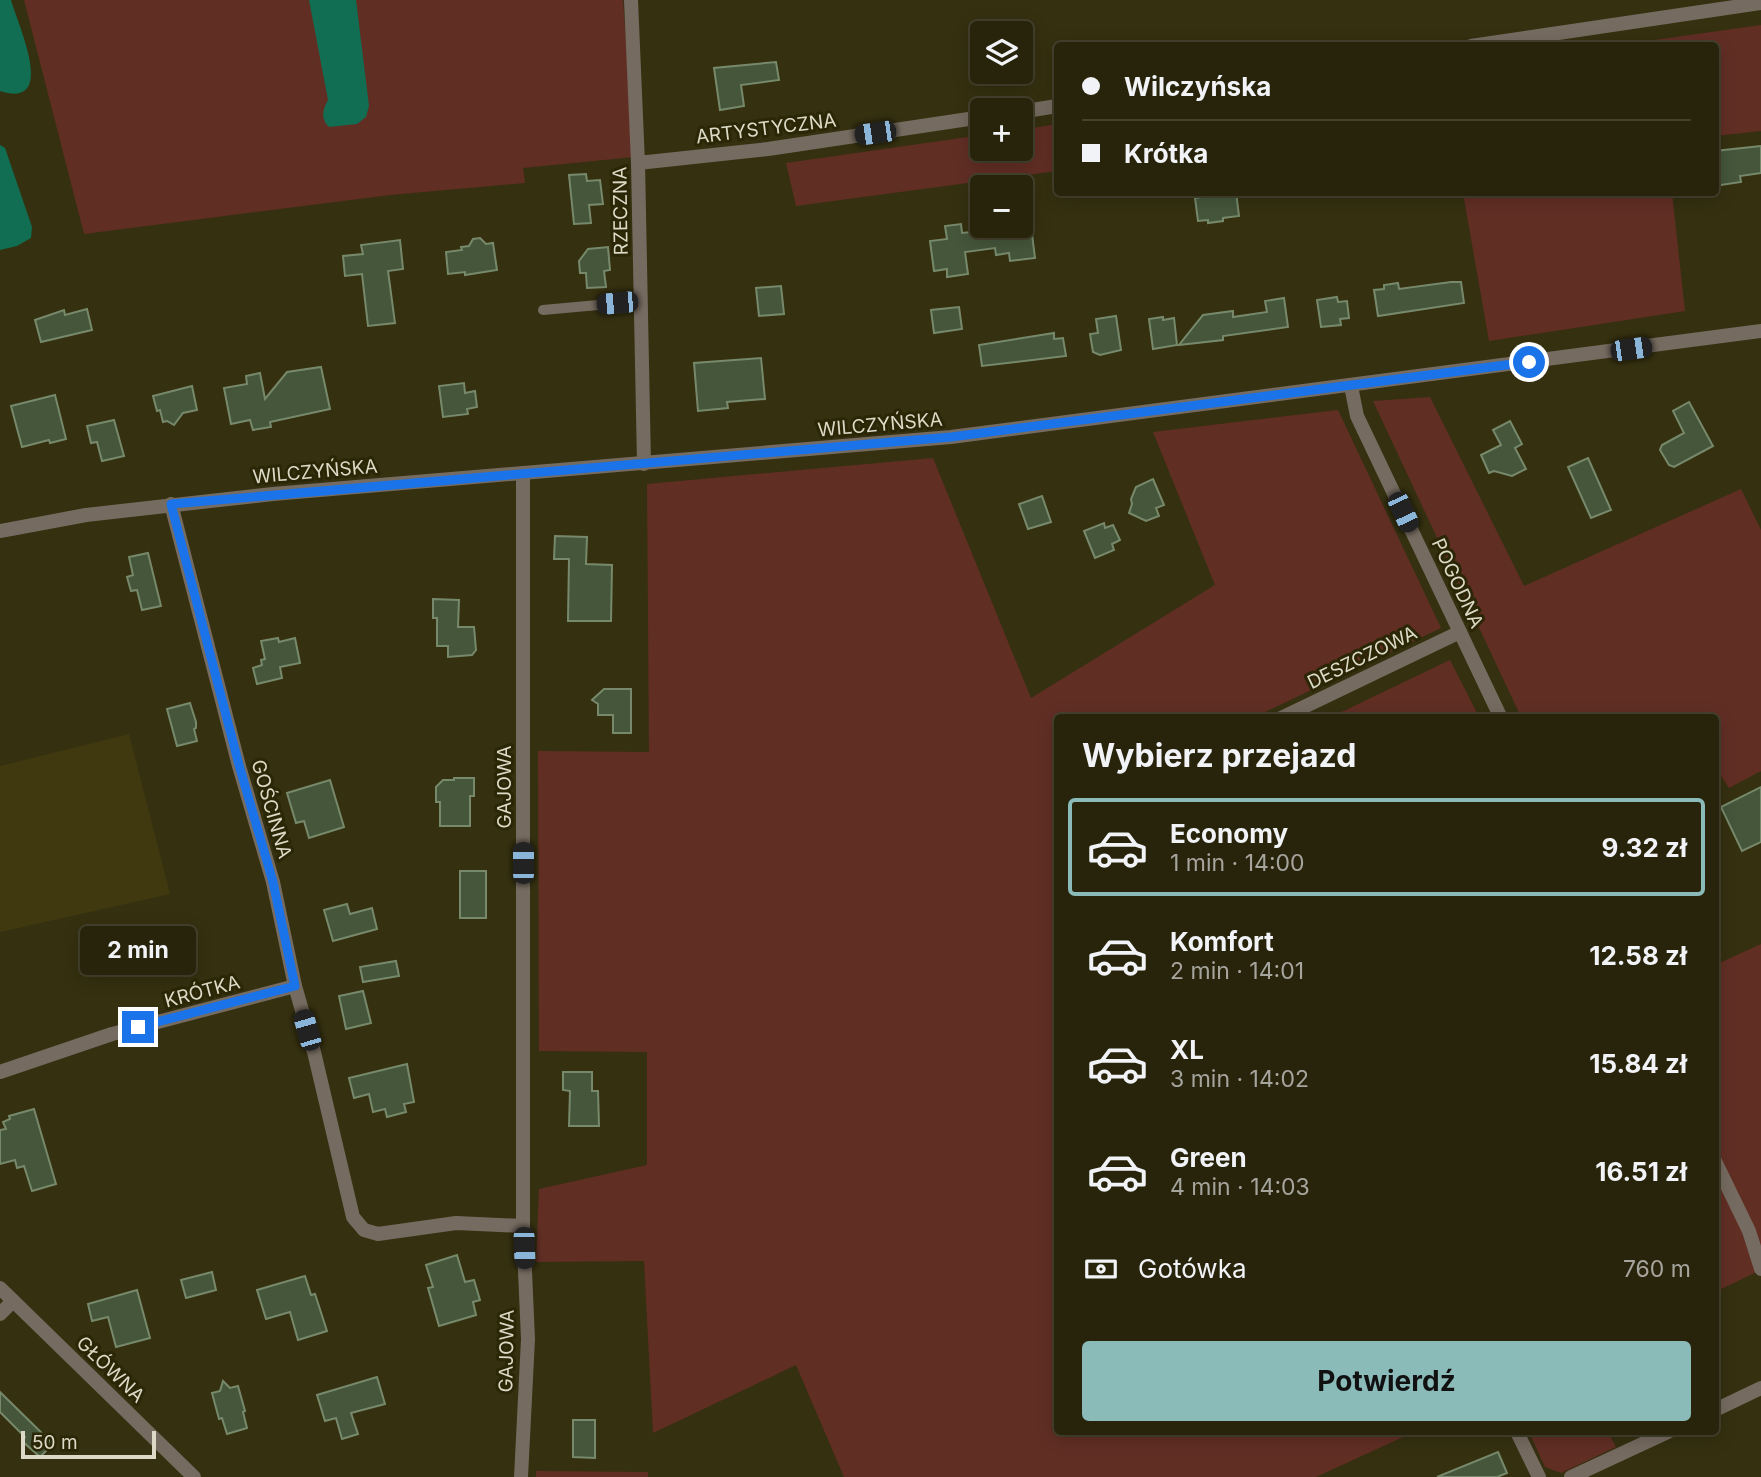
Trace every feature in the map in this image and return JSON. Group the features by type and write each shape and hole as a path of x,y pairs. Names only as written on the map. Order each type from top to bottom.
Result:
{"street":[{"name":"RZECZNA","path":"631,0 642,301 644,464"},
{"path":"1498,42 1761,3"},
{"path":"1033,110 1054,106"},
{"name":"ARTYSTYCZNA","path":"638,163 768,149 970,119"},
{"name":"WILCZYŃSKA","path":"0,531 86,515 171,504 951,437 1761,331"},
{"name":"POGODNA","path":"1351,386 1357,416 1499,714"},
{"name":"GAJOWA","path":"521,1477 528,1339 523,1226 523,473"},
{"name":"GOŚCINNA","path":"171,504 239,765 273,882 295,986 314,1052 353,1217 364,1230 378,1234 456,1223 523,1226"},
{"name":"DESZCZOWA","path":"1290,714 1460,632"},
{"name":"KRÓTKA","path":"0,1072 112,1034 295,986"},
{"path":"1719,1169 1749,1231 1761,1269"},
{"name":"GŁÓWNA","path":"0,1288 194,1477"},
{"path":"0,1314 13,1301"},
{"path":"1719,1408 1761,1388"},
{"path":"1518,1435 1539,1477"},
{"path":"1571,1477 1662,1435"}],"lane":[{"path":"543,310 642,301"}],"shaded area":[{"path":"0,0 11,0 30,61 31,77 27,88 18,93 0,91"},
{"path":"24,0 623,0 634,157 523,168 525,183 390,195 84,234"},
{"path":"309,0 356,0 369,106 366,117 357,124 329,127 324,120 328,100"},
{"path":"1761,25 1761,131 1719,136 1719,42 1640,42"},
{"path":"1054,124 1054,171 1027,175 970,175 970,183 796,206 786,163 970,137 970,161 1033,161 1033,128"},
{"path":"0,145 5,148 32,227 31,238 17,246 0,250"},
{"path":"1464,196 1672,196 1685,311 1489,341"},
{"path":"1430,397 1524,586 1741,489 1761,530 1761,771 1729,788 1719,773 1719,714 1520,714 1373,401"},
{"path":"1338,410 1441,628 1261,714 1054,714 1054,1435 1407,1435 1316,1477 844,1477 796,1365 653,1433 644,1261 536,1262 539,1189 647,1165 647,1052 539,1051 538,751 649,752 647,484 933,458 1031,698 1215,585 1153,432"},
{"path":"1450,660 1477,714 1337,714"},
{"path":"129,734 170,894 0,932 0,766"},
{"path":"1761,944 1761,1270 1719,1290 1719,963"},
{"path":"1530,1435 1610,1435 1616,1447 1561,1473 1545,1467"},
{"path":"536,1471 648,1472 648,1477 536,1477"}],"building":[{"path":"776,62 779,80 741,85 744,106 720,110 714,68"},
{"path":"1761,146 1761,173 1740,176 1741,182 1721,185 1719,151"},
{"path":"586,174 587,181 600,180 603,204 589,205 591,223 574,224 569,175"},
{"path":"1236,196 1239,216 1208,223 1208,220 1198,221 1195,198"},
{"path":"961,224 962,233 970,232 970,238 1032,238 1035,258 1010,261 1009,253 996,255 995,248 965,252 968,274 947,277 947,269 934,271 930,241 947,239 945,226"},
{"path":"480,238 486,244 493,243 497,270 465,275 465,272 448,274 446,252 462,250 461,247 469,246 473,239"},
{"path":"400,240 403,269 388,271 395,323 368,326 362,274 345,276 343,256 363,254 361,245"},
{"path":"608,247 610,270 604,271 606,287 587,288 586,273 580,273 579,261 588,249"},
{"path":"1461,282 1464,303 1378,316 1374,290 1384,289 1384,285 1398,283 1399,289"},
{"path":"781,286 784,314 759,316 756,288"},
{"path":"1337,297 1338,302 1347,301 1349,318 1340,319 1341,325 1321,327 1317,300"},
{"path":"1284,298 1288,327 1223,336 1223,340 1179,345 1203,315 1233,311 1233,317 1267,312 1265,301"},
{"path":"959,307 962,329 934,333 931,310"},
{"path":"87,309 92,330 41,342 35,320 64,310 65,315"},
{"path":"1116,316 1121,350 1100,355 1093,352 1090,334 1098,333 1096,319"},
{"path":"1163,317 1163,320 1174,318 1177,345 1153,349 1149,319"},
{"path":"1054,333 1054,339 1063,338 1066,356 982,366 979,345"},
{"path":"761,358 765,399 727,402 728,408 698,411 694,363"},
{"path":"321,367 330,409 270,422 271,427 253,430 250,420 231,424 224,388 247,384 246,376 260,373 265,399 287,372"},
{"path":"464,383 465,393 475,391 477,407 467,409 468,414 443,417 439,386"},
{"path":"192,386 197,410 183,413 174,425 163,422 153,396"},
{"path":"55,395 66,439 22,447 11,406"},
{"path":"1689,402 1713,446 1674,467 1669,465 1660,450 1662,445 1684,433 1673,411"},
{"path":"114,420 124,456 102,461 97,442 91,443 87,426"},
{"path":"1510,421 1522,444 1515,448 1526,469 1512,476 1494,471 1489,473 1481,455 1501,445 1493,430"},
{"path":"1588,458 1611,510 1591,518 1568,467"},
{"path":"1153,479 1164,505 1156,508 1159,516 1146,521 1129,513 1131,499 1136,487"},
{"path":"1042,496 1051,522 1028,529 1019,504"},
{"path":"1104,523 1105,528 1113,525 1120,540 1112,544 1114,550 1095,558 1084,531"},
{"path":"555,536 587,537 586,564 612,565 611,621 568,621 569,559 554,559"},
{"path":"148,553 161,606 142,610 137,590 131,591 127,577 133,575 129,557"},
{"path":"433,599 459,600 458,627 474,627 476,650 472,655 448,657 448,646 437,646 437,618 433,618"},
{"path":"278,638 279,642 295,638 300,663 280,667 282,678 257,684 253,668 262,665 261,660 265,659 261,641"},
{"path":"604,689 631,689 631,733 613,733 613,715 598,715 598,704 592,700"},
{"path":"190,703 196,722 194,729 197,741 177,746 167,709"},
{"path":"474,778 474,796 470,796 470,826 440,826 440,802 436,802 436,787 443,780"},
{"path":"330,780 344,827 309,838 304,821 296,823 287,793"},
{"path":"1761,787 1761,842 1742,851 1721,807"},
{"path":"460,871 486,871 486,918 460,918"},
{"path":"347,904 350,914 372,908 377,929 333,941 324,910"},
{"path":"396,961 399,976 363,982 360,967"},
{"path":"363,991 371,1023 346,1029 339,996"},
{"path":"407,1064 414,1102 404,1104 406,1112 387,1117 385,1109 373,1112 369,1094 354,1098 349,1078"},
{"path":"563,1072 592,1072 592,1091 598,1091 599,1126 569,1126 570,1091 563,1090"},
{"path":"34,1109 56,1184 32,1191 24,1166 17,1168 15,1160 0,1164 0,1130 6,1129 3,1122 10,1119 9,1116"},
{"path":"457,1255 465,1282 474,1280 480,1300 473,1302 476,1315 439,1326 428,1288 433,1287 426,1265"},
{"path":"212,1272 216,1290 186,1298 181,1280"},
{"path":"305,1276 311,1295 315,1294 327,1331 298,1340 290,1312 266,1319 257,1290"},
{"path":"137,1290 150,1338 116,1347 108,1317 92,1321 88,1304"},
{"path":"377,1377 385,1404 351,1413 358,1434 342,1439 336,1418 325,1421 317,1395"},
{"path":"223,1381 230,1388 238,1386 247,1428 227,1434 222,1418 219,1419 212,1393 220,1391"},
{"path":"0,1392 53,1444 40,1457 22,1441 25,1437 0,1412"},
{"path":"573,1420 595,1420 595,1458 573,1457"},
{"path":"1498,1452 1507,1473 1497,1477 1437,1477"}],"route":[{"path":"138,1027 295,986 273,882 239,765 171,504 951,437 1529,362"}]}
